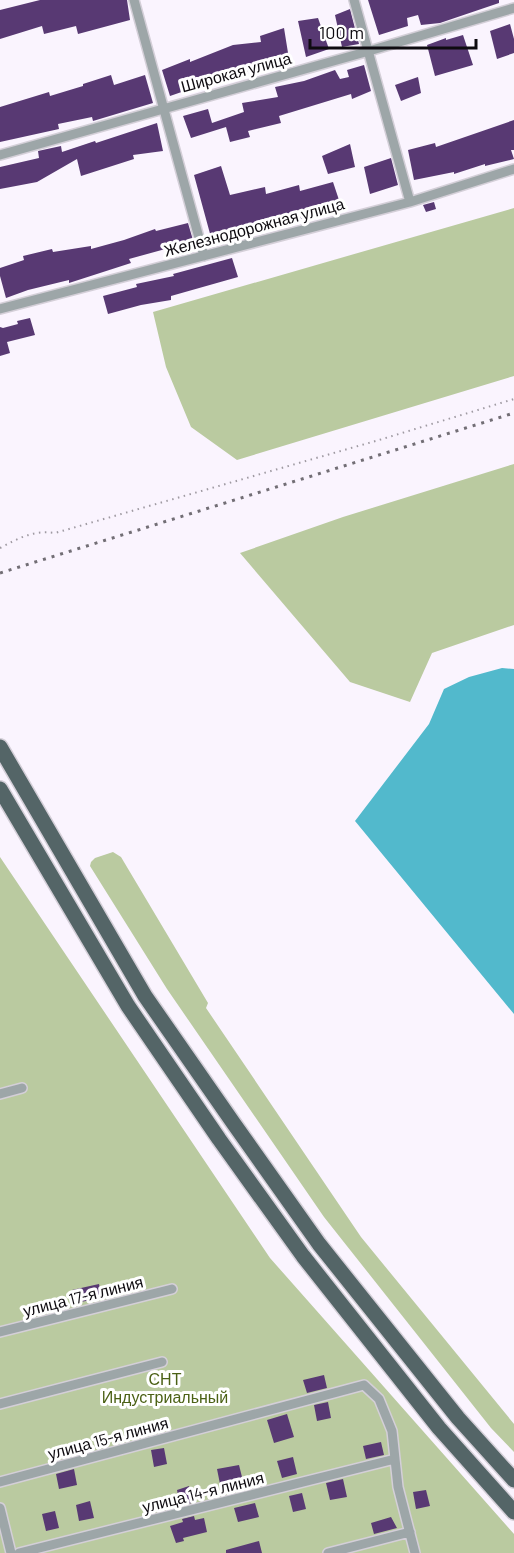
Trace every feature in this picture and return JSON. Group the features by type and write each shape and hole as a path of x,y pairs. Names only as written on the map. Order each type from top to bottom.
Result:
{"main road":[{"path":"0,747 144,996 319,1244 458,1418 514,1480"},
{"path":"0,789 128,1006 219,1138 317,1274 439,1428 514,1512"}],"street":[{"path":"134,0 204,256"},
{"path":"354,0 410,202"},
{"name":"Широкая улица","path":"0,154 514,8"},
{"name":"Железнодорожная улица","path":"0,309 410,202 514,169"},
{"path":"0,1094 22,1088"},
{"name":"улица 17-я линия","path":"0,1332 172,1288"},
{"path":"0,1404 162,1362"},
{"name":"улица 15-я линия","path":"0,1482 364,1385 379,1399 388,1420 392,1431 395,1459"},
{"path":"395,1459 398,1487 415,1553"},
{"name":"улица 14-я линия","path":"19,1553 395,1459"},
{"path":"0,1508 11,1553"},
{"path":"328,1553 410,1532"}],"path":[{"path":"0,548 31,533 42,531 55,533 514,399"}],"green space":[{"path":"514,208 514,376 237,460 191,427 166,367 153,312"},
{"path":"514,464 514,625 432,653 410,702 350,682 240,553 343,517"},
{"path":"113,852 121,857 208,1003 206,1008 361,1237 514,1424 514,1452 491,1428 324,1217 167,989 90,866 95,858"},
{"name":"СНТ Индустриальный","path":"0,857 270,1258 514,1534 514,1553 0,1553"}],"water":[{"path":"502,668 514,669 514,1014 355,821 429,724 444,689 469,677"}],"building":[{"path":"40,0 127,0 130,20 78,34 76,26 44,34 42,26 0,39 0,10"},
{"path":"368,0 499,0 499,3 440,23 421,25 418,15 407,18 408,26 379,35"},
{"path":"350,9 359,44 342,47 335,15"},
{"path":"318,18 329,49 306,57 298,21"},
{"path":"510,24 514,39 514,53 497,59 490,31"},
{"path":"284,28 289,59 258,67 259,70 239,73 238,71 194,81 196,87 170,96 162,70 233,45 261,42 260,36"},
{"path":"463,35 473,65 435,76 427,45"},
{"path":"364,65 371,91 352,99 351,94 279,116 281,123 248,131 250,137 230,142 226,127 191,138 183,116 208,109 212,123 244,112 242,103 278,97 275,87 304,81 335,70 340,79 349,77 347,70"},
{"path":"111,75 114,85 145,75 153,103 93,121 92,117 58,124 59,129 0,142 0,107 49,92 50,96"},
{"path":"418,77 421,93 401,101 395,85"},
{"path":"514,120 514,150 511,150 514,159 485,166 485,164 454,174 454,172 414,180 408,150 435,143 436,147"},
{"path":"157,123 163,151 133,155 134,159 81,176 77,159 37,182 0,189 0,167 39,158 38,151 61,146 62,152"},
{"path":"350,144 355,167 328,174 322,156"},
{"path":"391,158 398,185 370,194 364,167"},
{"path":"221,166 230,195 265,187 266,194 299,185 300,191 333,182 341,206 307,212 308,217 212,241 194,175"},
{"path":"434,202 436,209 426,212 423,205"},
{"path":"188,223 195,247 170,252 169,248 129,259 131,263 69,283 69,280 6,298 0,268 24,260 23,256 52,249 53,252 91,246 91,249 155,229 156,231"},
{"path":"232,258 238,277 171,296 171,300 108,314 103,296 137,287 136,284 174,276 173,274"},
{"path":"30,318 35,335 7,342 10,353 0,356 0,327 18,324 17,321"},
{"path":"99,1284 102,1298 75,1303 72,1290"},
{"path":"324,1375 327,1388 307,1393 303,1380"},
{"path":"328,1402 331,1418 317,1421 314,1405"},
{"path":"287,1414 294,1437 274,1443 267,1420"},
{"path":"381,1442 384,1455 366,1459 363,1446"},
{"path":"164,1448 167,1464 154,1467 151,1450"},
{"path":"293,1457 297,1474 282,1478 277,1461"},
{"path":"239,1465 244,1485 221,1489 217,1469"},
{"path":"74,1469 77,1485 59,1489 56,1474"},
{"path":"343,1479 347,1497 330,1500 326,1483"},
{"path":"189,1486 192,1503 180,1506 177,1490"},
{"path":"426,1490 430,1506 416,1509 413,1492"},
{"path":"302,1493 306,1509 293,1512 289,1496"},
{"path":"90,1501 94,1518 79,1521 76,1505"},
{"path":"255,1503 259,1517 238,1522 234,1508"},
{"path":"55,1511 59,1528 46,1531 42,1514"},
{"path":"194,1516 195,1520 204,1518 207,1532 183,1538 184,1541 176,1543 170,1526 183,1522 182,1519"},
{"path":"391,1517 397,1528 374,1534 371,1523"},
{"path":"259,1541 262,1553 226,1553 226,1550"}],"railway":[{"path":"0,573 514,413"}]}
